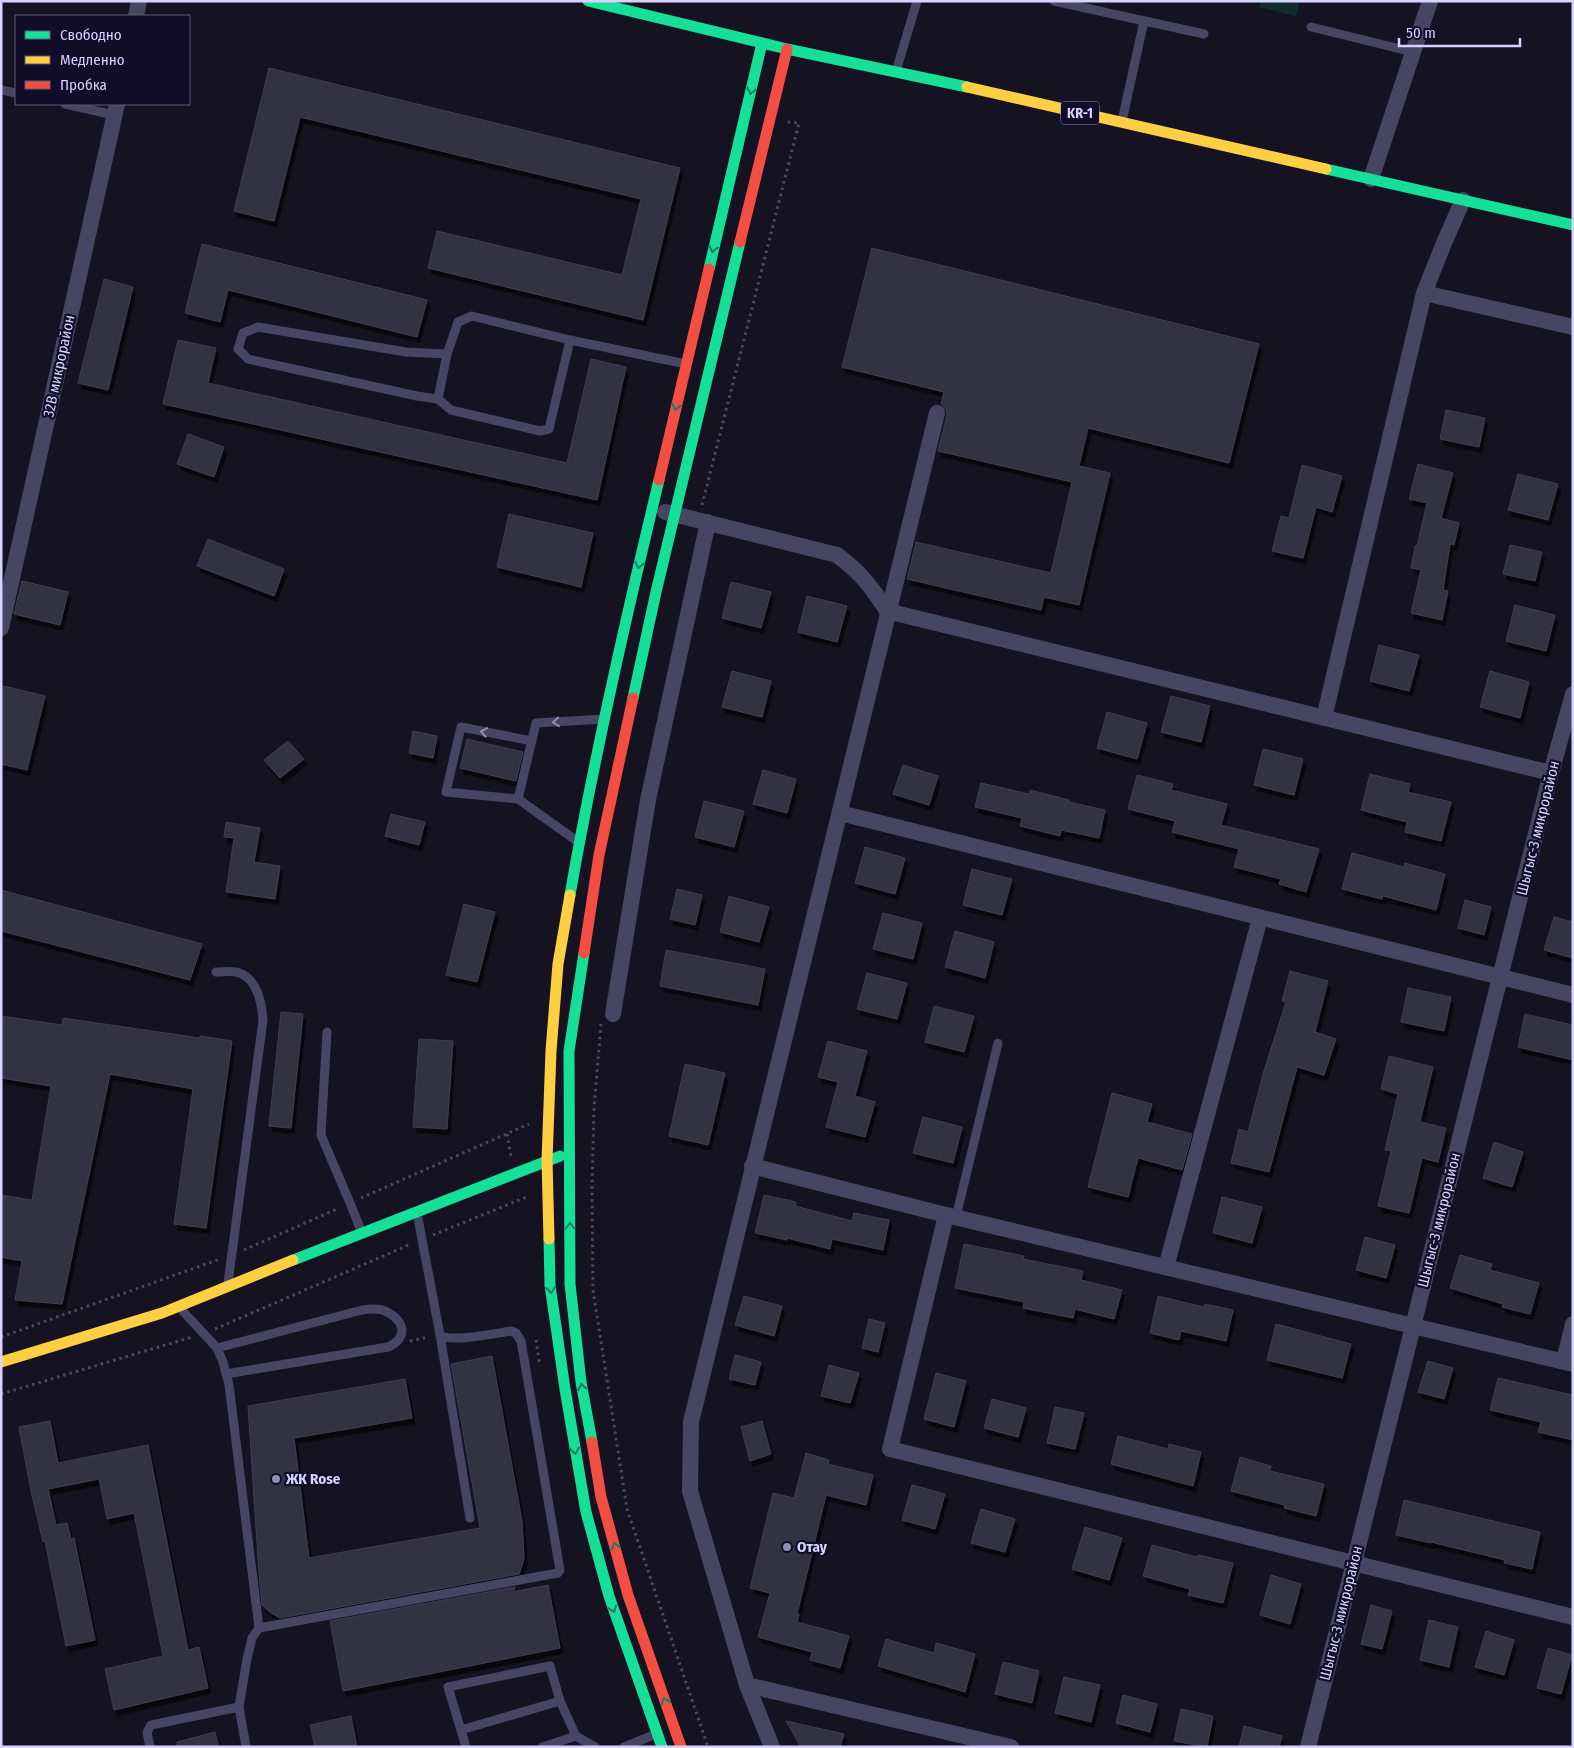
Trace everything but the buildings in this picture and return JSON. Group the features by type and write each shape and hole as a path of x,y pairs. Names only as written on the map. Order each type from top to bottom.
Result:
{"main road":[{"name":"KR-1","path":"588,1 787,49 897,71 1573,225"},
{"path":"662,1747 609,1596 586,1512 564,1389 550,1285 547,1160 551,1052 558,964 589,847 616,721 652,509 762,43"},
{"path":"681,1747 628,1596 601,1497 581,1382 570,1284 569,1051 589,847 616,721 674,515 787,49"},
{"path":"1,1362 162,1313 547,1160 569,1153"}],"street":[{"path":"136,15 139,1"},
{"path":"1371,179 1430,1"},
{"name":"32В микрорайон","path":"1,628 116,109"},
{"path":"1324,718 1424,293 1463,200"},
{"path":"1424,293 1573,327"},
{"path":"772,1747 747,1685 690,1492 690,1422 937,413"},
{"path":"652,509 837,555 868,582 887,612 1551,773"},
{"path":"613,1014 648,800 708,522"},
{"name":"Шыгыс-3 микрорайон","path":"1308,1747 1551,773 1573,694"},
{"path":"840,813 1573,996"},
{"path":"1166,1267 1260,918"},
{"path":"752,1166 951,1216 1568,1362 1573,1324"},
{"path":"951,1216 890,1449 1573,1617"},
{"path":"747,1685 1011,1747"}],"lane":[{"path":"897,71 917,1"},
{"path":"1054,1 1204,34"},
{"path":"1122,122 1144,21"},
{"path":"1311,27 1413,52"},
{"path":"1,90 15,93"},
{"path":"75,105 116,109"},
{"path":"438,399 447,354 458,322 472,316 570,340 686,364"},
{"path":"447,354 406,352 258,327 243,334 238,349 248,359 438,399 451,410 540,431 550,429 570,340"},
{"path":"518,799 536,723 616,721"},
{"path":"532,740 461,727 446,792 518,799 589,847"},
{"path":"216,972 234,971 247,978 261,1002 263,1020 228,1286"},
{"path":"326,1032 320,1136 350,1202 362,1234"},
{"path":"951,1216 998,1043"},
{"path":"417,1213 440,1335 470,1518"},
{"path":"178,1307 217,1348 230,1385 259,1628 252,1638 239,1707 246,1747"},
{"path":"217,1348 362,1310 377,1309 392,1315 400,1325 402,1332 401,1339 388,1347 226,1374"},
{"path":"259,1628 560,1572 520,1337 511,1331 455,1338 444,1338 440,1335"},
{"path":"466,1747 448,1687 550,1666 560,1700 576,1736 595,1747"},
{"path":"461,1730 560,1700"},
{"path":"150,1747 146,1732 151,1724 239,1707"},
{"path":"624,1747 674,1727"},
{"path":"542,1747 576,1736"}],"path":[{"path":"1,1337 232,1255 528,1124 548,1117"},
{"path":"1,1394 203,1334 422,1240 548,1189"},
{"path":"395,1344 440,1335"},
{"path":"627,1509 708,1747"}],"green space":[{"path":"1261,1 1300,1 1296,16 1259,7"}],"traffic: fast":[{"path":"588,1 787,49 967,87"},
{"path":"709,269 762,43"},
{"path":"1326,169 1573,225"},
{"path":"633,698 656,592 740,242"},
{"path":"570,895 611,687 659,480"},
{"path":"584,953 569,1051 570,1284 581,1382 592,1442"},
{"path":"293,1260 560,1156"},
{"path":"549,1239 550,1285 586,1512 609,1596 662,1747"}],"traffic: slow":[{"path":"967,87 1326,169"},
{"path":"549,1239 547,1160 551,1051 558,964 570,895"},
{"path":"1,1362 162,1313 293,1260"}],"traffic: jam":[{"path":"740,242 787,49"},
{"path":"659,480 709,269"},
{"path":"584,953 599,855 633,698"},
{"path":"592,1442 601,1497 628,1595 681,1747"}],"place":[{"name":"ЖК Rose","path":"276,1479"},
{"name":"Отау","path":"787,1547"}]}
